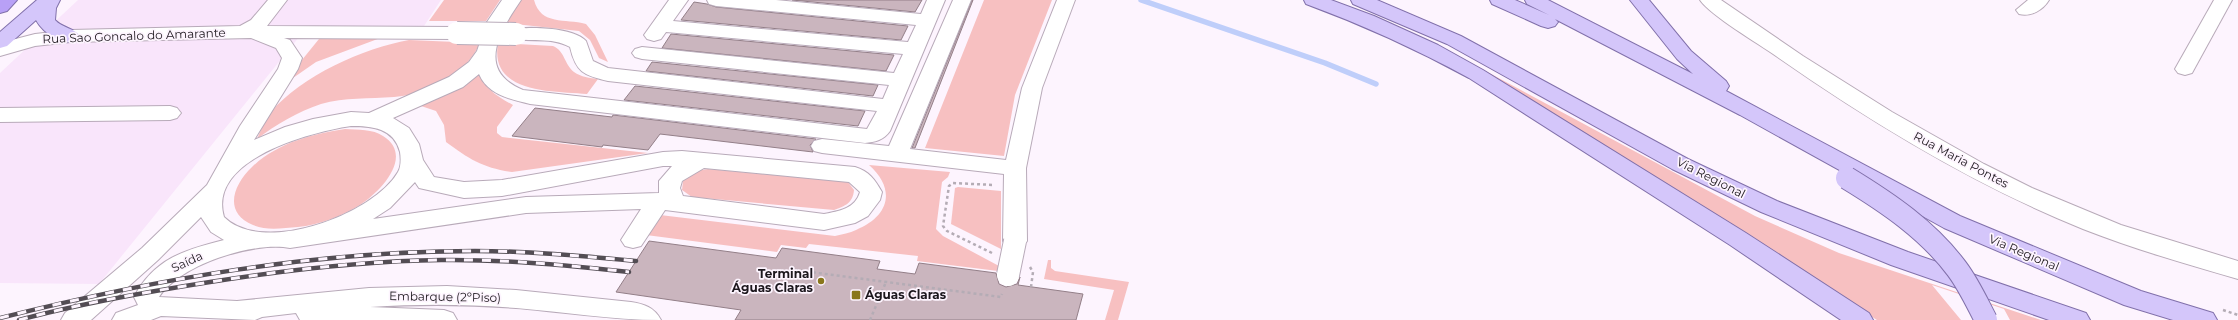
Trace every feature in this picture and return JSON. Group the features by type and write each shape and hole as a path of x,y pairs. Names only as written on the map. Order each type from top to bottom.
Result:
{"highway":[{"path":"0,7 8,0"}],"main road":[{"path":"49,0 44,16 45,22 54,30 71,37"},
{"path":"0,42 49,0"},
{"path":"1313,0 1364,10 1476,74 1738,239 1860,320"},
{"path":"1499,0 1626,61 1746,123 1847,178 1896,210 1940,248 1958,270 1986,320"},
{"name":"Via Regional","path":"1534,0 1747,110 1952,222 2133,298 2204,320"},
{"path":"1639,0 1684,55 1747,110"},
{"name":"Via Regional","path":"1364,10 1388,10 1458,44 1718,183 1801,221 1938,272 2077,320"}],"street":[{"path":"246,31 258,24 278,0"},
{"path":"373,120 456,82 476,66 486,52 496,22 512,0"},
{"path":"604,106 679,0"},
{"path":"716,0 768,2 928,20"},
{"path":"685,125 865,136 873,135 880,131 936,0"},
{"path":"896,155 962,0"},
{"path":"1012,259 1009,167 1032,88 1066,0"},
{"name":"Rua Maria Pontes","path":"1709,0 1891,122 1949,154 2072,215 2177,253 2238,270"},
{"path":"2185,69 2222,0"},
{"path":"685,125 714,87 768,2"},
{"path":"661,26 914,49"},
{"name":"Rua Sao Goncalo do Amarante","path":"0,50 29,41 71,37 246,31 457,33 556,36 571,40 580,47 583,61 592,69 625,77 714,87 888,112"},
{"path":"246,31 283,44 292,58 288,69 251,126 211,200 214,219 229,234 256,241 290,240 526,205 668,202 824,222 844,219 860,212 869,201 871,192 865,183 855,175 703,159 662,159 502,188 464,190 427,183 412,161"},
{"path":"486,52 488,74 494,82 512,94 528,98 604,106 685,125 896,155 1009,167"},
{"path":"642,52 901,80"},
{"path":"851,115 888,112 911,121"},
{"path":"0,115 170,113"},
{"path":"74,320 150,254 220,181 256,149 304,127 351,119 373,120 392,125 404,135 410,148 412,161 408,175 388,197 361,216 326,231 290,240"},
{"path":"633,240 668,202 669,186 673,176 683,168 703,159"},
{"name":"Saída","path":"159,307 150,303 146,298 161,275 181,263 208,253 256,241"},
{"name":"Embarque (2ºPiso)","path":"238,310 361,297 448,295 507,298 631,311 640,313 648,320"},
{"path":"124,320 159,307 444,320"}],"path":[{"path":"1009,167 999,184 995,186 954,182 949,186 943,226 947,231 1032,268 1033,272 1031,287"},
{"path":"795,270 1001,297 1012,259"},
{"path":"870,320 886,282"}],"shaded area":[{"path":"78,0 441,0 424,26 308,26 99,284 0,283 0,73"},
{"path":"444,0 500,0 486,21 429,21"},
{"path":"519,0 534,0 537,8 542,14 555,20 586,24 595,35 608,62 599,58 590,40 579,31 505,23"},
{"path":"984,0 1052,0 1015,95 1004,156 925,148"},
{"path":"383,37 316,62 280,87 319,39"},
{"path":"409,40 480,43 466,65 445,81 433,87 420,92 394,97 348,99 321,104 288,119 257,139 271,112 299,87 334,66 353,57 391,44"},
{"path":"498,43 553,46 560,51 574,72 589,78 598,79 587,94 557,92 526,86 513,81 503,72 498,60"},
{"path":"1465,60 1755,216 1839,253 2041,320 2010,320 2004,309 1932,285 1961,320 1877,320 1588,135"},
{"path":"479,71 484,82 492,91 513,105 497,127 497,133 502,137 648,153 512,172 493,168 477,162 446,142 444,125 436,111 412,103 431,100 449,94 465,84"},
{"path":"345,129 375,132 383,136 392,144 396,153 395,163 385,183 377,192 360,205 338,216 322,222 298,227 275,229 258,227 244,220 238,213 234,206 236,190 245,174 262,159 272,152 296,141"},
{"path":"869,165 950,172 948,177 942,182 936,229 943,236 999,266 998,271 917,261 918,256 809,244 806,248 781,245 777,252 646,235 660,215 835,236 851,232 867,224 876,217 882,210 885,201 886,192 883,183 878,174"},
{"path":"708,169 848,182 854,190 852,198 848,203 834,210 692,197 682,190 683,181 694,171"},
{"path":"955,188 1001,191 1001,249 951,224"},
{"path":"1048,260 1051,260 1051,268 1055,271 1129,282 1118,320 1105,320 1114,290 1044,279"}],"building":[{"path":"792,0 922,0 915,12"},
{"path":"972,0 915,148 912,148"},
{"path":"694,2 716,7 908,26 901,40 681,20"},
{"path":"671,34 894,55 886,71 662,48"},
{"path":"652,62 878,85 873,96 646,71"},
{"path":"635,86 865,111 858,126 624,100"},
{"path":"535,108 612,117 613,115 816,139 810,145 813,152 660,134 648,150 603,145 602,147 512,136"},
{"name":"Terminal Águas Claras","path":"649,241 776,258 782,248 880,261 877,269 915,274 919,263 996,273 999,284 1006,287 1017,284 1020,277 1018,285 1083,294 1076,320 735,320 741,310 616,292"}],"waterway":[{"path":"1141,0 1325,63 1376,84"}],"railway":[{"path":"0,318 117,291 176,280 295,262 355,256 415,252 495,251 556,254 636,261"},
{"path":"19,320 114,298 210,282 354,264 441,260 488,260 629,272"}],"place":[{"name":"Terminal Águas Claras","path":"821,281"},
{"name":"Águas Claras","path":"856,295"}]}
